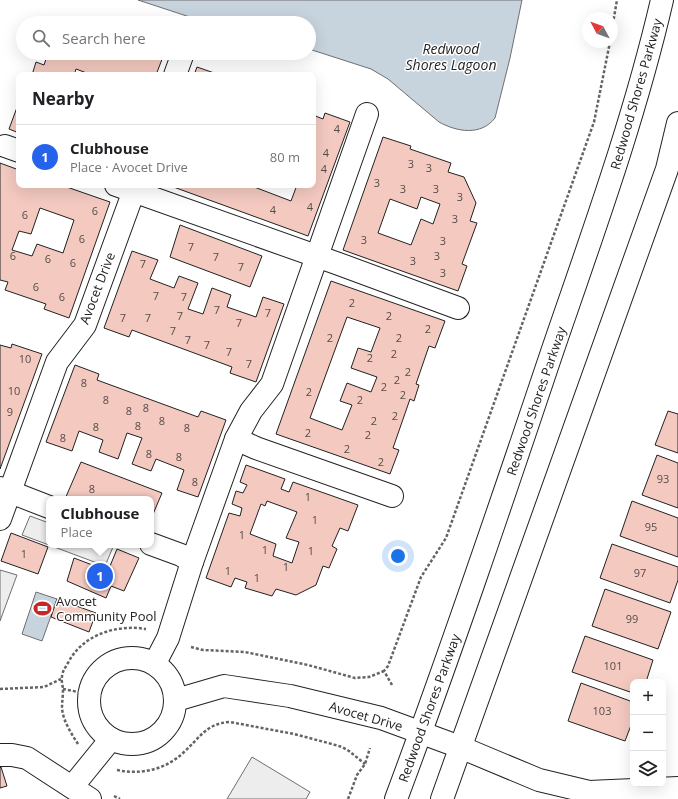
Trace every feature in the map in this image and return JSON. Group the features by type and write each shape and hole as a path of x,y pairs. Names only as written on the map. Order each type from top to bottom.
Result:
{"street":[{"name":"Redwood Shores Parkway","path":"396,799 421,733 478,570 627,133 650,53 662,0"},
{"path":"176,72 180,60"},
{"path":"155,663 168,638 192,562 236,439 251,412 272,384 367,114"},
{"path":"442,799 672,171 678,123"},
{"name":"Avocet Drive","path":"0,519 5,490 56,362 84,324 129,188"},
{"name":"Avocet Drive","path":"132,188 458,308"},
{"path":"236,439 256,448 392,496"},
{"path":"5,490 46,506"},
{"path":"154,545 181,555 192,562"},
{"path":"127,657 142,658 155,663 166,672 173,686 176,700 173,715 166,728 155,738 140,744 126,744 111,739 101,731 93,720 89,707 89,694 94,680 102,669 114,661 127,657"},
{"name":"Avocet Drive","path":"176,700 224,686 290,696 381,718 460,747 539,780 589,792 675,786"},
{"path":"72,787 111,739"},
{"path":"0,755 12,755 27,758 90,799"}],"path":[{"path":"615,12 617,0"},
{"path":"191,647 203,650 245,652 356,678 369,677 384,672 388,666 421,577 446,538 594,122 609,48"},
{"path":"78,744 66,725 62,710 63,672 74,653 98,635 106,631 132,627 151,630"},
{"path":"384,672 392,685"},
{"path":"0,689 44,687 62,678"},
{"path":"63,689 89,694"},
{"path":"112,769 134,772 156,769 167,765 183,753 208,728 223,722 287,732 332,744 342,747 354,754 365,764"},
{"path":"348,799 357,775 365,764 370,748"},
{"path":"112,794 120,799"}],"shaded area":[{"path":"30,516 46,522 46,544 22,535"},
{"path":"57,548 113,548 105,566"},
{"path":"0,570 17,575 0,621"},
{"path":"252,757 310,792 306,799 227,799"}],"water":[{"name":"Redwood Shores Lagoon","path":"138,0 522,0 510,58 495,118 483,128 476,130 461,130 439,122 388,79 371,69 316,51 316,16 187,16"},
{"name":"Avocet Community Pool","path":"36,592 57,599 42,641 22,634"}],"building":[{"path":"46,60 162,60 157,72 84,72 76,69 75,72 33,72 36,62 44,65"},
{"path":"197,67 211,72 195,72"},
{"path":"16,110 16,132 9,129"},
{"path":"325,113 350,122 308,236 176,188 257,188 291,201 296,188 316,188 316,116 323,119"},
{"path":"383,137 411,146 410,149 451,163 448,172 464,177 476,203 470,221 477,223 462,264 467,266 458,291 343,250","holes":["421,197 440,204 433,224 421,219 411,245 378,233 390,199 417,209"]},
{"path":"0,163 16,169 16,188 70,188 110,202 69,318 44,309 46,304 5,290 8,282 0,280","holes":["40,208 74,220 63,253 37,244 32,256 12,250 19,231 31,234"]},
{"path":"180,225 262,256 250,287 170,257"},
{"path":"132,251 158,260 150,279 174,288 179,276 198,283 188,309 203,314 212,288 231,295 227,307 256,317 263,297 284,304 256,382 230,373 232,367 132,330 129,337 104,328"},
{"path":"331,281 445,321 435,348 429,346 416,384 419,385 414,401 410,399 393,448 399,450 390,474 276,434","holes":["347,317 380,328 371,352 358,348 351,368 377,377 371,392 347,383 340,401 352,405 342,430 310,418"]},
{"path":"12,344 42,354 0,469 0,345 11,348"},
{"path":"75,365 99,374 97,380 198,417 201,411 226,420 198,497 177,490 184,470 156,459 151,471 132,464 142,438 127,433 118,459 99,452 103,440 79,431 72,451 46,442"},
{"path":"668,411 678,414 678,453 655,445"},
{"path":"657,455 678,463 678,508 642,495"},
{"path":"81,462 162,493 154,512 154,496 66,496"},
{"path":"246,465 285,479 281,489 289,492 293,482 358,505 348,531 340,528 332,546 337,549 329,568 323,566 316,585 296,595 276,589 272,596 245,588 247,582 235,578 231,587 206,578 229,513 240,516 242,508 232,504 236,491 243,493 247,485 240,482","holes":["267,501 297,512 286,538 299,542 292,563 273,556 276,544 250,534 261,504 265,506"]},
{"path":"632,501 678,518 678,557 620,536"},
{"path":"11,533 48,548 38,574 1,561"},
{"path":"612,544 678,567 678,580 670,603 600,578"},
{"path":"117,549 139,558 124,591 111,586 106,598 67,581 74,558 108,571"},
{"path":"605,589 671,612 658,649 592,626"},
{"path":"57,599 96,613 89,632 51,617"},
{"path":"585,636 653,660 647,679 630,679 630,692 572,672"},
{"path":"581,683 630,701 630,728 625,741 568,721"},
{"path":"1,767 7,786 0,788 0,768"}],"place":[{"name":"Clubhouse","path":"100,576"},
{"name":"Avocet Community Pool","path":"43,608"}]}
